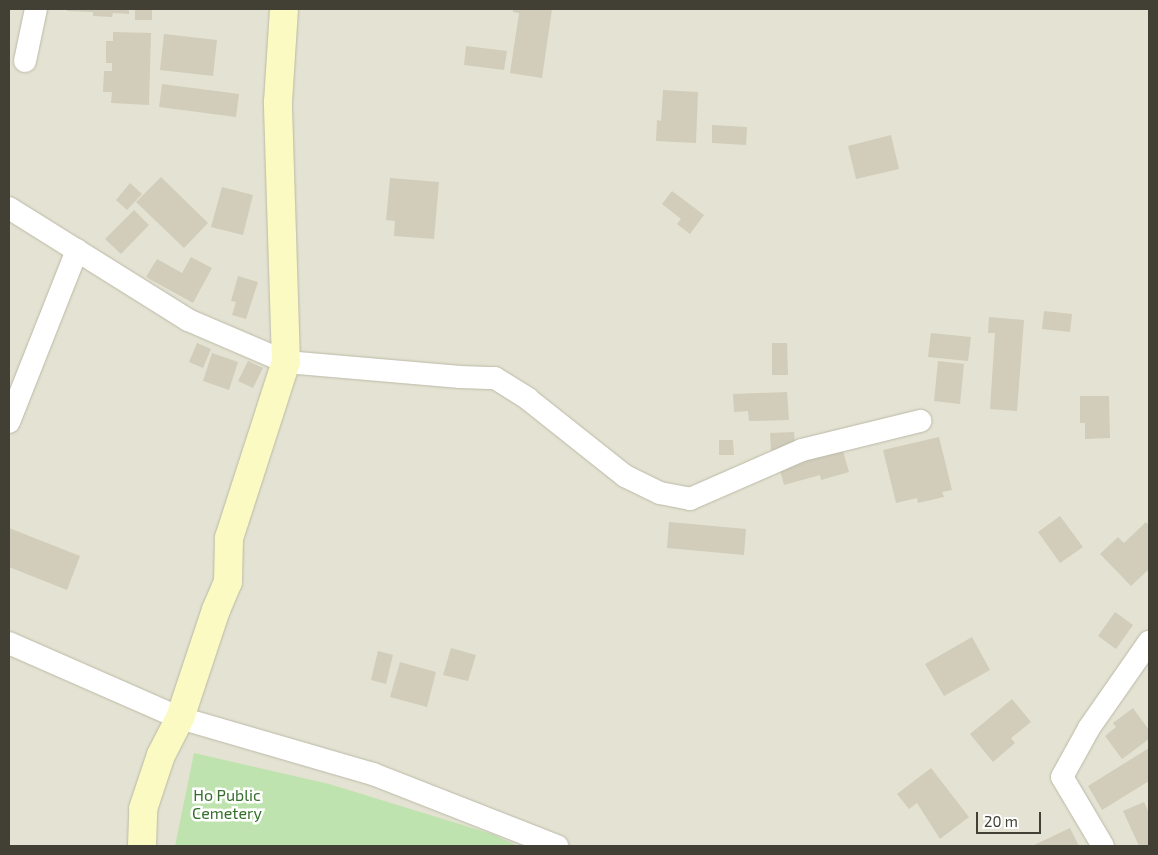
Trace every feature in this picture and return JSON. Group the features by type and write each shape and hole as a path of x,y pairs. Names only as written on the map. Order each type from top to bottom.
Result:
{"street":[{"path":"25,61 36,9"},
{"path":"142,846 143,809 162,755 180,718 216,610 228,582 229,538 286,362 278,102 284,9"},
{"path":"9,208 188,320 286,362 460,378 494,378 528,399 625,476 660,493 690,500 802,450 920,421"},
{"path":"9,422 76,250"},
{"path":"1103,846 1062,777 1089,728 1149,642"},
{"path":"9,643 180,718 373,774 544,844"}],"shaded area":[{"path":"9,9 1149,9 1149,846 9,846"}],"green space":[{"name":"Ho Public Cemetery","path":"194,753 329,784 492,834 518,846 175,846"}],"building":[{"path":"67,9 129,9 129,14 113,13 112,17 93,16 93,12 67,11"},
{"path":"135,9 152,9 152,20 135,20"},
{"path":"513,9 552,9 542,78 510,73 519,13 513,12"},
{"path":"113,32 151,33 149,105 111,103 112,92 103,92 104,71 112,71 112,63 106,63 106,41 113,41"},
{"path":"164,34 217,40 213,76 160,70"},
{"path":"466,46 507,51 504,70 464,65"},
{"path":"162,84 239,94 236,117 159,107"},
{"path":"663,90 698,92 696,143 656,141 657,120 661,121"},
{"path":"712,125 747,127 746,145 712,143"},
{"path":"891,135 899,169 856,179 848,146"},
{"path":"161,177 208,223 184,248 136,202"},
{"path":"390,178 439,182 434,239 394,236 395,221 386,220"},
{"path":"130,183 142,194 127,210 116,200"},
{"path":"222,187 253,195 243,235 211,227"},
{"path":"672,191 704,215 690,234 677,224 681,219 662,204"},
{"path":"134,210 149,225 121,254 105,239"},
{"path":"191,257 212,268 193,303 146,277 157,259 182,273"},
{"path":"238,276 258,282 246,319 232,315 236,302 231,301"},
{"path":"1044,311 1072,314 1070,332 1042,329"},
{"path":"989,317 1024,320 1017,411 990,409 995,333 988,333"},
{"path":"931,333 971,337 968,361 928,357"},
{"path":"197,343 211,349 203,368 189,362"},
{"path":"772,343 787,343 788,375 772,375"},
{"path":"212,353 238,362 229,390 203,381"},
{"path":"248,361 263,368 253,388 238,381"},
{"path":"938,361 964,364 960,404 934,401"},
{"path":"787,392 789,420 749,421 748,411 734,412 733,394"},
{"path":"1080,396 1109,396 1110,438 1085,439 1085,423 1080,423"},
{"path":"794,432 795,449 771,450 770,433"},
{"path":"939,437 952,490 942,492 944,497 918,503 917,498 896,503 883,450"},
{"path":"719,440 733,440 734,455 719,455"},
{"path":"843,451 849,472 821,480 820,475 784,485 779,466"},
{"path":"1060,516 1083,547 1060,563 1038,532"},
{"path":"669,522 746,529 744,555 667,548"},
{"path":"1146,522 1149,526 1149,569 1131,586 1100,554 1118,537 1124,543"},
{"path":"9,528 80,556 67,590 9,567"},
{"path":"1115,612 1133,625 1116,649 1098,636"},
{"path":"972,637 990,670 944,696 925,664"},
{"path":"451,648 476,655 468,681 443,675"},
{"path":"378,651 393,655 386,684 371,680"},
{"path":"400,662 436,672 427,707 390,697"},
{"path":"1012,699 1031,722 1011,738 1015,743 993,762 970,734"},
{"path":"1133,708 1149,730 1149,739 1122,759 1105,736 1116,727 1113,723"},
{"path":"1149,748 1149,781 1102,810 1088,786"},
{"path":"931,768 969,817 940,839 917,803 909,809 897,794"},
{"path":"1144,802 1149,813 1149,846 1139,846 1123,811"},
{"path":"1070,828 1079,846 1032,846"}]}
